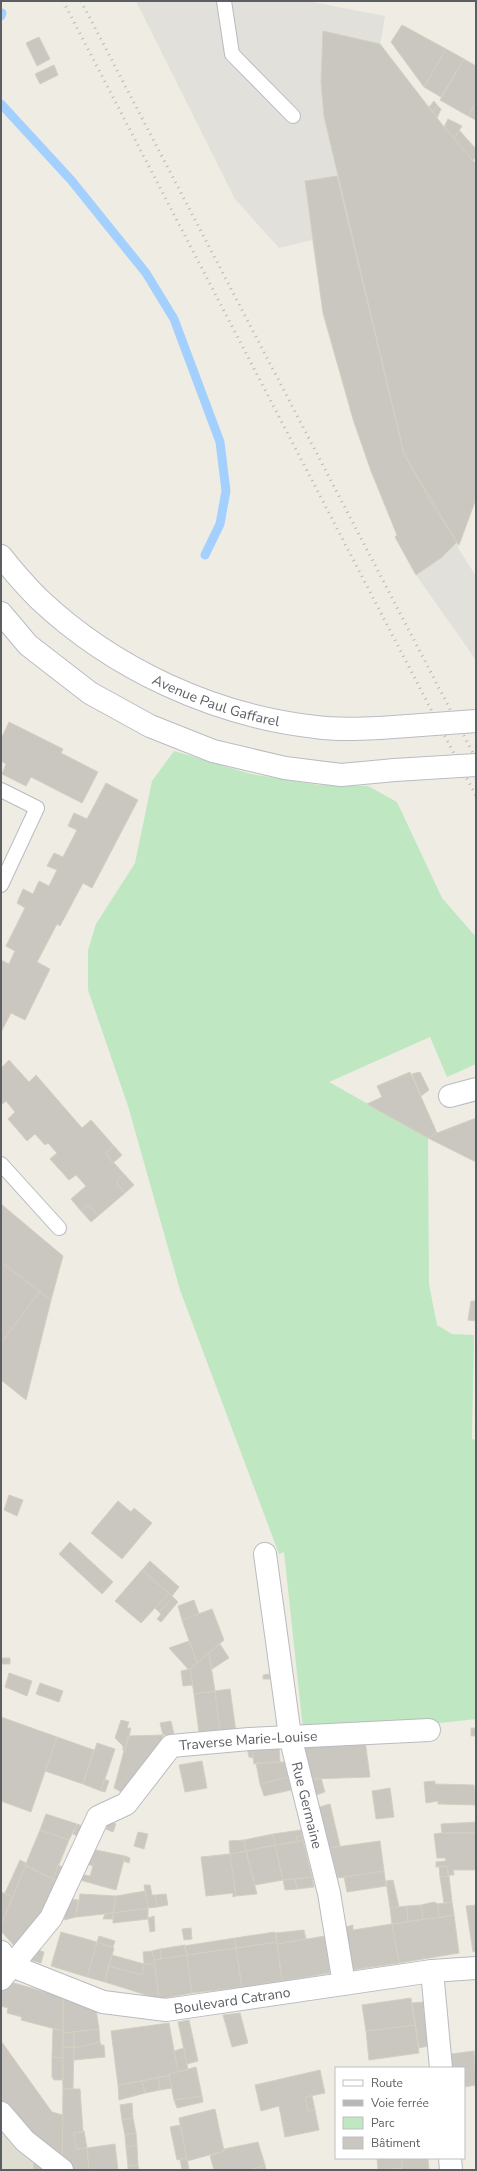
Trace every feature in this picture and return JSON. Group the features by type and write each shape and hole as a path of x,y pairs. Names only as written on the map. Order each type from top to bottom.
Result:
{"street":[{"name":"Avenue Paul Gaffarel","path":"1,556 40,599 76,630 122,661 174,687 240,711 287,723 342,729 380,728 476,721"},
{"path":"1,614 28,645 90,693 150,726 213,751 285,768 341,775 476,765"},
{"path":"450,1096 476,1089"},
{"name":"Rue Germaine","path":"265,1554 290,1736 329,1893 344,1984"},
{"name":"Traverse Marie-Louise","path":"5,1966 51,1918 98,1817 126,1804 170,1746 290,1736 429,1730"},
{"name":"Boulevard Catrano","path":"5,1966 103,2002 166,2010 432,1971 476,1968"},
{"path":"432,1971 441,2067"},
{"path":"1,2113 25,2141 62,2170"},
{"path":"450,2159 451,2170"}],"lane":[{"path":"224,1 232,54 293,116"},
{"path":"1,790 37,808 1,886"},
{"path":"1,1164 59,1228"}],"shaded area":[{"path":"136,1 307,1 385,16 380,46 444,127 476,163 476,499 458,548 476,576 476,660 416,575 397,535 371,471 353,419 323,313 312,240 279,248 235,199"},
{"path":"1,2132 5,2136 44,2170 1,2170"}],"green space":[{"path":"174,751 251,774 319,785 368,786 397,802 442,898 476,937 476,1064 447,1077 430,1037 329,1082 428,1138 429,1284 437,1325 452,1334 474,1335 472,1439 476,1440 476,1719 440,1723 303,1729 284,1552 279,1554 180,1290 128,1106 88,990 88,950 96,924 135,863 152,781"}],"building":[{"path":"402,25 446,49 424,87 391,42"},
{"path":"323,31 380,44 444,127 476,164 476,499 459,545 433,506 404,454 324,116 321,82"},
{"path":"39,37 50,59 37,66 26,43"},
{"path":"446,49 464,59 441,97 424,87"},
{"path":"464,59 476,66 476,103 468,116 440,100"},
{"path":"54,65 58,75 40,84 35,74"},
{"path":"434,101 437,105 433,112 429,107"},
{"path":"476,103 476,120 468,116"},
{"path":"437,105 441,109 437,118 433,112"},
{"path":"448,119 462,126 454,139 444,127"},
{"path":"459,130 476,149 476,156 473,161 454,139"},
{"path":"337,176 404,454 457,542 442,557 416,575 395,537 397,535 371,471 353,419 323,313 305,181"},
{"path":"9,722 63,749 61,753 98,772 82,803 31,777 26,786 2,774 6,764 1,761 1,739"},
{"path":"106,783 138,800 92,888 83,883 60,926 57,924 37,962 50,969 25,1020 11,1013 1,1032 1,960 9,964 15,951 6,946 25,908 17,903 23,889 33,894 39,881 49,886 57,870 47,866 54,853 63,857 77,830 68,826 74,813 87,819"},
{"path":"9,1060 29,1082 36,1075 82,1128 91,1120 114,1146 105,1153 124,1174 116,1182 125,1193 98,1216 88,1205 81,1211 71,1199 86,1186 76,1175 69,1180 50,1159 57,1153 48,1143 45,1145 35,1134 27,1141 8,1119 15,1112 6,1101 1,1105 1,1068"},
{"path":"410,1072 437,1133 428,1138 367,1104 382,1097 377,1086"},
{"path":"420,1072 429,1090 421,1096 412,1074"},
{"path":"476,1118 476,1162 428,1138 437,1133"},
{"path":"114,1146 122,1155 113,1163 105,1153"},
{"path":"124,1174 134,1185 125,1193 116,1182"},
{"path":"1,1204 63,1256 51,1300 1,1262"},
{"path":"88,1205 98,1216 91,1222 81,1211"},
{"path":"1,1262 40,1291 1,1343"},
{"path":"40,1291 51,1300 26,1400 1,1380 1,1343"},
{"path":"471,1301 476,1301 476,1321 468,1320"},
{"path":"9,1495 23,1500 17,1516 4,1510"},
{"path":"118,1501 131,1512 134,1508 152,1523 122,1559 91,1533"},
{"path":"70,1542 113,1582 102,1594 59,1554"},
{"path":"150,1561 179,1587 172,1596 142,1570"},
{"path":"142,1570 169,1593 141,1623 115,1601"},
{"path":"169,1593 173,1597 159,1612 155,1608"},
{"path":"173,1597 178,1602 161,1622 157,1619 161,1614 159,1612"},
{"path":"194,1600 199,1614 182,1620 178,1606"},
{"path":"212,1609 224,1640 197,1663 182,1620"},
{"path":"189,1641 197,1663 189,1670 169,1648"},
{"path":"220,1644 229,1658 212,1669 209,1653"},
{"path":"209,1653 215,1691 194,1694 190,1669"},
{"path":"1,1658 10,1658 10,1664 1,1664"},
{"path":"190,1669 193,1685 183,1686 181,1671"},
{"path":"9,1673 32,1681 27,1696 5,1687"},
{"path":"269,1674 270,1679 263,1679 263,1675"},
{"path":"40,1683 63,1691 59,1702 36,1694"},
{"path":"230,1689 236,1732 220,1731 215,1691"},
{"path":"215,1691 220,1731 199,1733 194,1694"},
{"path":"1,1717 57,1737 31,1812 1,1801"},
{"path":"121,1720 129,1722 127,1728 131,1728 125,1752 123,1751 123,1746 115,1738"},
{"path":"171,1721 174,1734 163,1735 160,1723"},
{"path":"471,1728 476,1728 476,1736 471,1736"},
{"path":"163,1735 161,1745 127,1795 114,1788 128,1736"},
{"path":"57,1737 94,1750 83,1784 45,1771"},
{"path":"365,1740 370,1777 312,1779 302,1742"},
{"path":"97,1743 115,1749 101,1791 83,1784"},
{"path":"279,1746 280,1762 254,1764 252,1747"},
{"path":"247,1747 252,1747 253,1758 249,1757"},
{"path":"202,1761 207,1788 185,1792 179,1765"},
{"path":"284,1762 288,1777 260,1784 256,1763"},
{"path":"288,1777 291,1790 264,1796 260,1784"},
{"path":"321,1778 325,1792 316,1795 312,1779"},
{"path":"104,1779 109,1781 105,1792 101,1791"},
{"path":"435,1781 435,1784 474,1785 476,1805 438,1804 438,1801 426,1803 424,1782"},
{"path":"390,1788 394,1817 376,1819 372,1791"},
{"path":"330,1804 340,1846 329,1848 319,1807"},
{"path":"46,1814 77,1824 69,1840 40,1830"},
{"path":"108,1821 116,1824 113,1832 106,1829 107,1827 101,1826"},
{"path":"476,1822 476,1833 442,1833 441,1824"},
{"path":"77,1824 87,1828 82,1838 73,1834"},
{"path":"40,1830 69,1840 53,1879 25,1866"},
{"path":"301,1830 302,1835 296,1837 298,1842 275,1845 273,1834"},
{"path":"138,1832 148,1834 144,1849 134,1846"},
{"path":"476,1833 476,1870 453,1870 454,1875 448,1875 447,1866 436,1867 436,1862 446,1861 445,1858 437,1858 434,1834"},
{"path":"273,1834 275,1845 246,1851 244,1840"},
{"path":"302,1835 303,1840 298,1842 296,1837"},
{"path":"244,1840 246,1851 230,1854 229,1841"},
{"path":"303,1840 312,1877 283,1880 275,1845"},
{"path":"380,1841 384,1871 338,1878 329,1848"},
{"path":"275,1845 283,1880 255,1885 246,1851"},
{"path":"91,1849 125,1856 116,1890 76,1879 80,1874 90,1876 93,1866 84,1863"},
{"path":"246,1851 257,1894 236,1896 230,1854"},
{"path":"230,1854 236,1896 233,1897 233,1893 206,1896 201,1857"},
{"path":"125,1856 130,1858 129,1863 123,1861"},
{"path":"20,1860 26,1863 26,1865 13,1897 5,1893"},
{"path":"26,1865 61,1883 18,1950 1,1931 1,1925"},
{"path":"58,1865 67,1869 61,1883 53,1879"},
{"path":"439,1866 447,1866 449,1876 440,1877"},
{"path":"384,1871 386,1886 347,1892 344,1877"},
{"path":"449,1876 452,1902 444,1903 440,1877"},
{"path":"312,1877 314,1887 297,1889 295,1879"},
{"path":"295,1879 297,1889 285,1890 283,1880"},
{"path":"393,1880 399,1907 390,1908 386,1881"},
{"path":"144,1885 150,1885 152,1895 155,1895 157,1907 148,1908"},
{"path":"145,1891 148,1908 113,1913 116,1896"},
{"path":"1,1892 13,1897 1,1925"},
{"path":"80,1894 116,1896 113,1913 76,1917"},
{"path":"166,1894 168,1905 157,1907 155,1895"},
{"path":"70,1899 78,1900 76,1917 64,1920"},
{"path":"434,1902 438,1904 439,1918 423,1919 421,1905"},
{"path":"452,1902 454,1915 439,1918 438,1904"},
{"path":"421,1905 423,1919 408,1922 407,1906"},
{"path":"476,1905 476,1951 473,1952 466,1906"},
{"path":"407,1906 408,1922 392,1924 390,1908"},
{"path":"148,1908 148,1919 113,1923 113,1913"},
{"path":"113,1913 113,1919 103,1919 105,1914"},
{"path":"454,1915 459,1953 399,1963 392,1924"},
{"path":"154,1916 155,1931 150,1932 148,1918"},
{"path":"392,1924 399,1963 352,1970 346,1927 353,1925 353,1930"},
{"path":"191,1928 192,1939 184,1940 182,1929"},
{"path":"304,1930 306,1939 277,1944 276,1933"},
{"path":"61,1932 97,1942 87,1977 51,1966"},
{"path":"275,1932 277,1942 236,1948 235,1938"},
{"path":"99,1936 115,1941 113,1947 97,1942"},
{"path":"325,1936 330,1973 282,1981 277,1944"},
{"path":"235,1938 236,1948 187,1955 184,1946"},
{"path":"97,1942 114,1948 105,1982 87,1977"},
{"path":"277,1942 282,1981 242,1987 236,1948"},
{"path":"185,1945 187,1955 161,1959 160,1949"},
{"path":"236,1948 242,1987 192,1993 187,1955"},
{"path":"35,1949 44,1952 41,1963 27,1959"},
{"path":"160,1949 161,1959 154,1960 152,1951"},
{"path":"152,1951 155,1965 144,1963 143,1952"},
{"path":"112,1955 144,1964 142,1975 108,1966"},
{"path":"187,1955 192,1993 159,1999 154,1960"},
{"path":"144,1963 155,1965 159,1999 105,1982 108,1966 142,1975"},
{"path":"7,1981 63,1997 63,2031 21,2020 22,2017 7,2013 8,2008 1,2006 1,1990"},
{"path":"63,1997 96,2009 99,2029 63,2033"},
{"path":"411,1998 415,2025 366,2031 362,2005"},
{"path":"423,2002 428,2046 419,2048 412,2003"},
{"path":"240,2013 248,2043 232,2047 223,2015"},
{"path":"189,2020 198,2061 187,2064 178,2022"},
{"path":"169,2023 178,2072 169,2074 169,2076 118,2085 111,2031"},
{"path":"415,2025 419,2053 369,2060 366,2031"},
{"path":"53,2029 63,2031 63,2058 52,2057"},
{"path":"99,2029 100,2042 74,2048 74,2032"},
{"path":"74,2032 74,2047 62,2047 63,2033"},
{"path":"1,2041 52,2112 63,2115 62,2163 1,2103"},
{"path":"100,2042 101,2045 104,2045 105,2057 74,2060 74,2048"},
{"path":"62,2047 74,2047 73,2089 63,2089"},
{"path":"184,2048 188,2070 178,2072 174,2051"},
{"path":"474,2051 476,2085 465,2087 465,2067 452,2067 451,2054"},
{"path":"52,2057 63,2058 63,2080 54,2080 52,2077"},
{"path":"196,2067 202,2096 174,2100 169,2074"},
{"path":"320,2070 325,2093 305,2097 308,2111 315,2110 319,2130 285,2137 279,2106 261,2111 255,2085"},
{"path":"169,2076 172,2088 160,2090 158,2077"},
{"path":"158,2077 160,2090 145,2093 142,2081"},
{"path":"142,2081 145,2093 119,2100 118,2085"},
{"path":"63,2089 80,2089 83,2132 74,2133 76,2149 87,2148 89,2170 70,2170 62,2163"},
{"path":"202,2096 203,2102 177,2108 174,2100"},
{"path":"312,2096 315,2110 308,2111 305,2097"},
{"path":"132,2103 133,2118 122,2120 120,2105"},
{"path":"215,2109 224,2151 187,2161 179,2118"},
{"path":"133,2118 136,2133 125,2135 122,2120"},
{"path":"180,2125 187,2158 177,2160 170,2127"},
{"path":"84,2131 87,2148 76,2149 74,2133"},
{"path":"136,2133 137,2145 126,2147 125,2135"},
{"path":"258,2142 265,2165 250,2170 214,2170 210,2156 224,2151 224,2149"},
{"path":"115,2144 118,2170 89,2170 87,2148"},
{"path":"137,2145 138,2165 128,2166 126,2147"},
{"path":"187,2158 189,2170 182,2170 180,2159"},
{"path":"377,2159 402,2159 402,2168 378,2170"},
{"path":"402,2159 428,2159 429,2170 402,2170"},
{"path":"34,2163 44,2170 33,2170"},
{"path":"138,2165 139,2170 128,2170 128,2166"},
{"path":"265,2165 266,2170 250,2170"}],"waterway":[{"path":"1,104 71,180 146,273 174,319 220,442 226,491 220,524 205,555"}],"railway":[{"path":"63,1 476,796"},
{"path":"81,1 476,759"}]}
